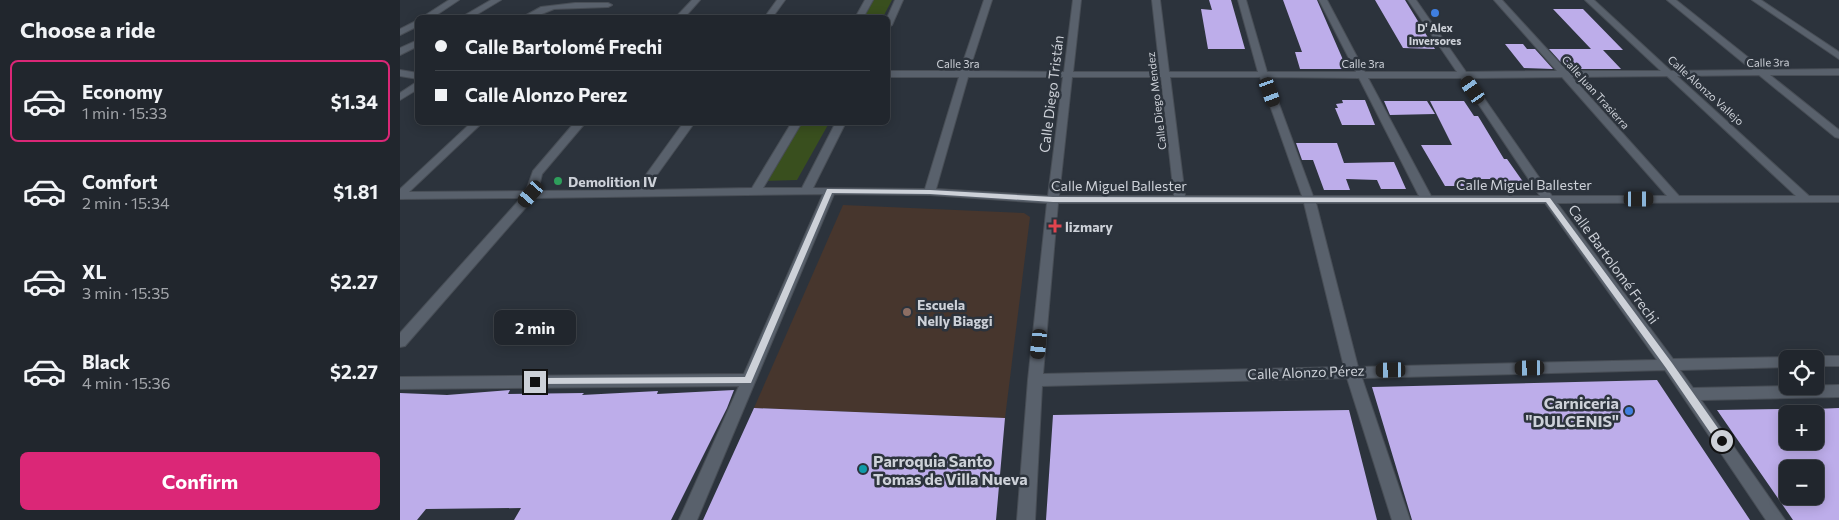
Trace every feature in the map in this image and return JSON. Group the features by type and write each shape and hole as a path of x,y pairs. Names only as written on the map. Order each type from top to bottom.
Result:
{"street":[{"path":"429,15 455,0"},
{"path":"470,15 497,0"},
{"path":"682,15 696,0"},
{"path":"770,15 781,0"},
{"path":"861,15 869,0"},
{"path":"890,20 899,0"},
{"path":"930,192 964,74 988,0"},
{"name":"Calle Diego Tristán","path":"1026,520 1035,380 1053,200 1070,74 1077,0"},
{"name":"Calle Diego Mendez","path":"1156,0 1180,200"},
{"path":"1242,0 1264,74 1308,200 1352,371 1400,520"},
{"path":"1323,0 1427,200"},
{"name":"Calle Bartolomé Frechi","path":"1412,0 1548,199 1669,365 1776,520"},
{"name":"Calle Juan Trasierra","path":"1498,0 1676,199"},
{"name":"Calle Alonzo Vallejo","path":"1589,0 1806,199"},
{"path":"1671,0 1839,135"},
{"path":"1756,0 1839,56"},
{"path":"601,11 611,3"},
{"path":"529,15 536,10 546,7 611,3"},
{"path":"400,32 415,24"},
{"path":"400,52 415,44"},
{"name":"Calle 3ra","path":"890,74 1462,75 1839,72"},
{"path":"400,73 415,76"},
{"path":"400,97 415,86"},
{"path":"400,195 475,125"},
{"path":"400,342 531,194 536,173 578,125"},
{"path":"638,193 688,125"},
{"path":"756,191 795,125"},
{"path":"806,191 839,125"},
{"path":"688,520 830,191"},
{"name":"Calle Miguel Ballester","path":"400,195 830,191 930,192 1053,200 1839,199"},
{"path":"1824,361 1839,361"},
{"name":"Calle Alonzo Pérez","path":"1035,380 1779,362"},
{"path":"400,383 748,380"},
{"path":"1689,394 1839,391"}],"shaded area":[{"name":"Escuela Nelly Biaggi","path":"843,205 1024,213 1030,217 1005,418 754,408"}],"green space":[{"path":"869,0 892,0 884,15 860,15"},
{"path":"796,125 828,125 797,180 762,181"}],"building":[{"path":"1209,0 1231,0 1245,49 1208,49 1201,9 1212,10"},
{"path":"1283,0 1317,0 1347,69 1300,69 1295,52 1302,52"},
{"path":"1375,0 1405,0 1435,49 1403,48"},
{"path":"1553,9 1583,9 1623,50 1603,50 1621,69 1567,69 1549,49 1591,49"},
{"path":"1505,44 1523,44 1527,49 1535,49 1553,69 1524,68"},
{"path":"1342,100 1365,100 1375,125 1342,125 1335,108 1338,108 1336,104 1343,103"},
{"path":"1384,101 1427,101 1435,114 1390,115"},
{"path":"1430,101 1464,101 1474,116 1478,116 1504,159 1507,159 1526,186 1501,186 1496,179 1465,179 1469,186 1445,186 1421,145 1452,145"},
{"path":"1296,143 1337,143 1344,163 1394,162 1406,189 1381,189 1377,180 1346,179 1350,190 1324,190 1313,160 1302,160"},
{"path":"1657,380 1750,520 1412,520 1372,387"},
{"path":"510,390 508,394 584,393 582,395 734,390 727,408 671,520 514,520 521,508 426,509 417,520 400,520 400,393 447,395"},
{"name":"Parroquia Santo Tomas de Villa Nueva","path":"754,408 1005,418 996,520 703,520"},
{"path":"1839,408 1839,520 1793,520 1783,505 1824,505 1824,460 1779,460 1779,500 1717,410 1779,409 1779,450 1824,450 1824,409"},
{"path":"1349,410 1377,520 1046,520 1053,415"}],"place":[{"name":"D' Alex Inversores","path":"1435,13"},
{"name":"Demolition IV","path":"558,181"},
{"name":"lizmary","path":"1055,226"},
{"name":"Escuela Nelly Biaggi","path":"907,312"},
{"name":"Carniceria \"DULCENIS\"","path":"1629,411"},
{"name":"Parroquia Santo Tomas de Villa Nueva","path":"863,469"}],"route":[{"path":"535,382 748,380 830,191 930,192 1053,200 1548,199 1722,441"}]}
